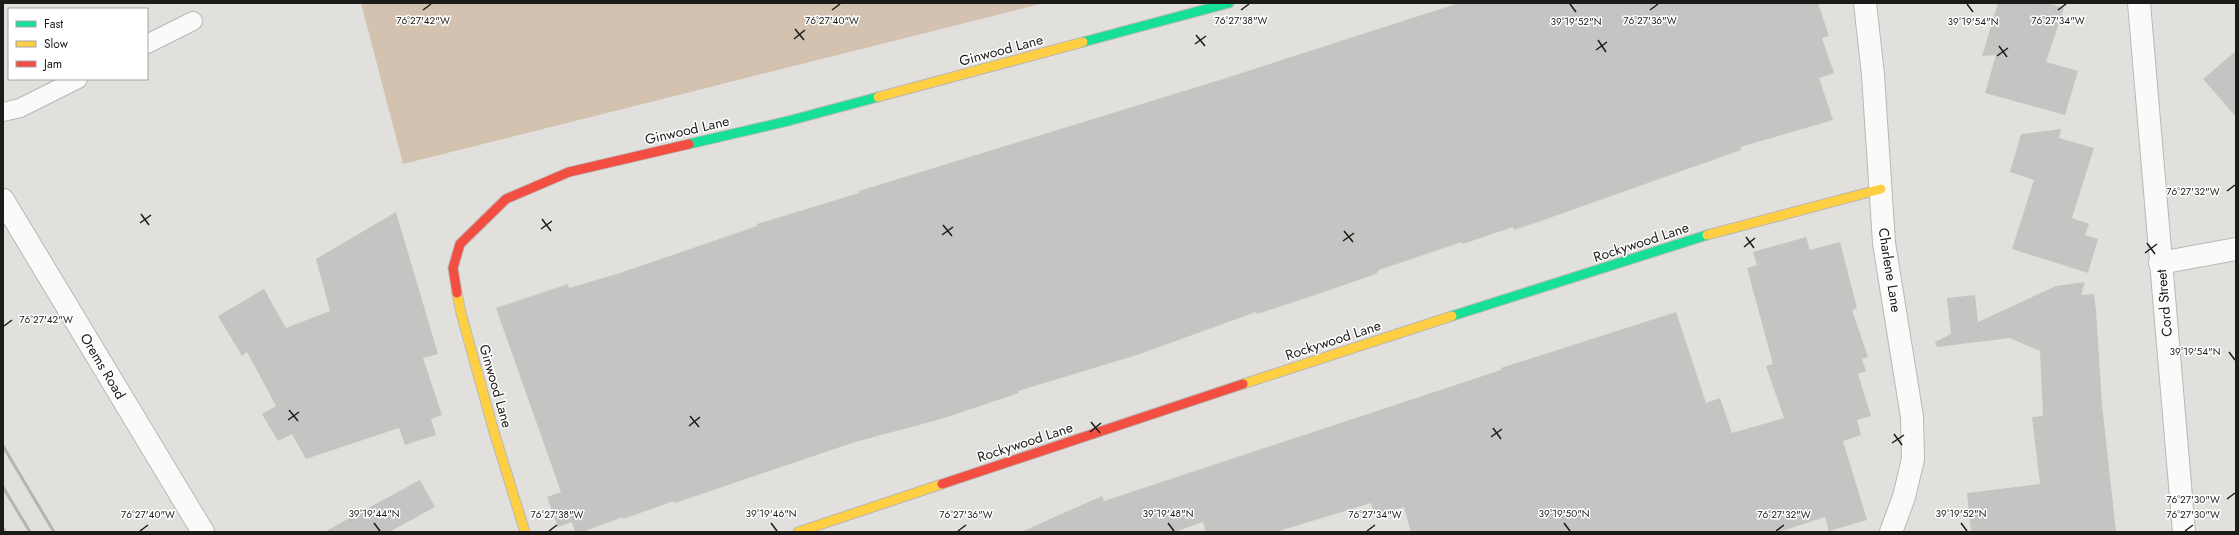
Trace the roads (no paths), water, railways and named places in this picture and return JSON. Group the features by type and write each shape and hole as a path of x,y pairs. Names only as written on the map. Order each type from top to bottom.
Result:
{"street":[{"name":"Ginwood Lane","path":"525,532 494,432 461,312 453,268 460,244 506,200 568,172 788,121 1229,3"},
{"name":"Charlene Lane","path":"1865,3 1873,74 1884,243 1912,417 1914,459 1904,497 1891,532"},
{"name":"Cord Street","path":"2139,3 2184,532"},
{"name":"Rockywood Lane","path":"798,532 1296,366 1717,232 1880,189"},
{"name":"Orems Road","path":"3,200 203,532"},
{"path":"2160,263 2236,249"}],"lane":[{"path":"148,44 193,21"},
{"path":"3,112 20,108 76,80"}],"railway":[{"path":"3,446 54,532"},
{"path":"3,487 30,532"},
{"path":"3,528 5,532"}]}
